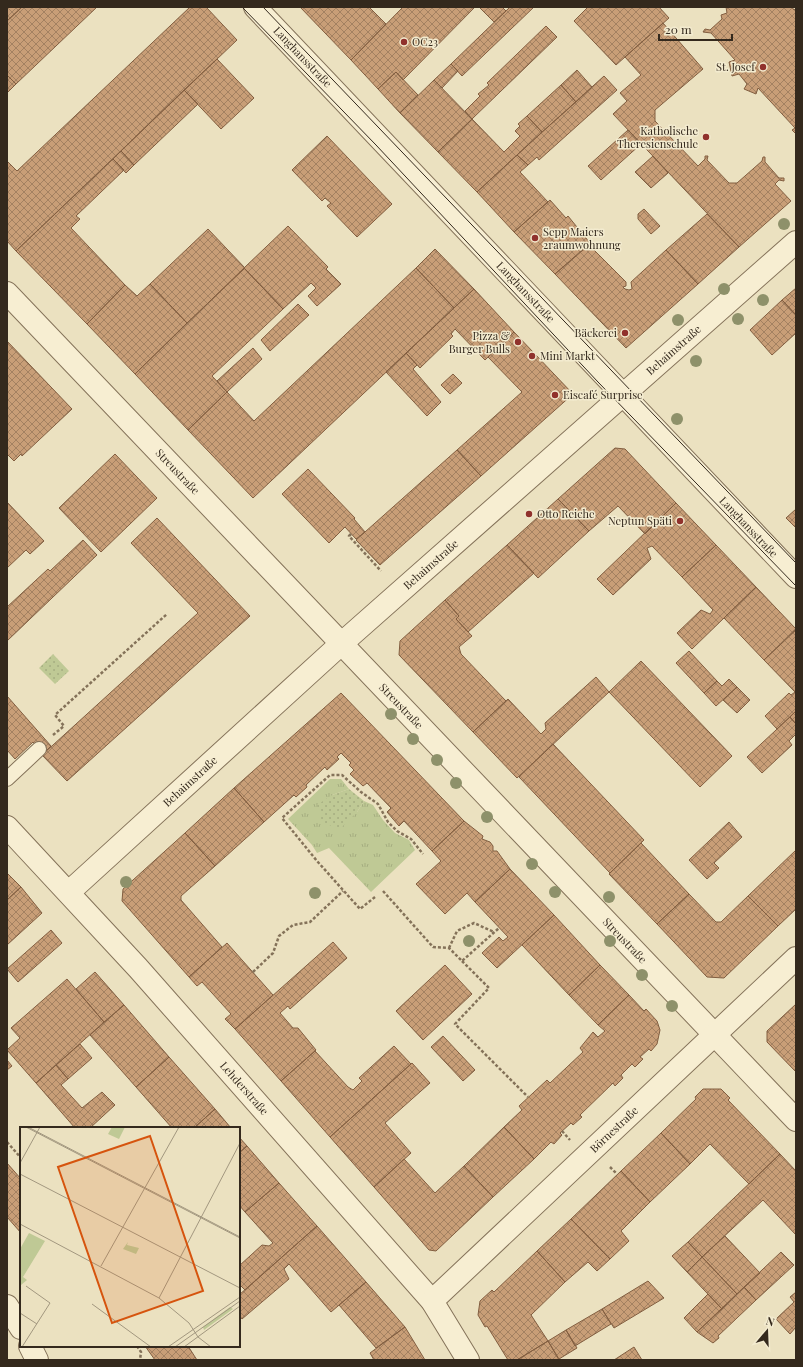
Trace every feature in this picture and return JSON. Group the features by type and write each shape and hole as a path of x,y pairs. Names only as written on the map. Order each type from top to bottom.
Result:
{"street":[{"name":"Langhansstraße","path":"255,7 796,576"},
{"name":"Behaimstraße","path":"69,892 341,644 796,242"},
{"name":"Streustraße","path":"7,293 796,1120"},
{"name":"Lehderstraße","path":"7,827 138,968 432,1301 468,1360"},
{"name":"Börnestraße","path":"432,1301 796,958"},
{"path":"7,1306 20,1326"},
{"path":"30,1347 37,1360"}],"lane":[{"path":"7,779 39,749"}],"path":[{"path":"351,534 349,536 381,571"},
{"path":"52,736 64,726 55,715 167,614"},
{"path":"375,897 360,909 343,892 282,818 330,775 342,774 361,792 378,804 388,822 397,831 411,839 423,854"},
{"path":"383,891 433,947 449,948 489,988 455,1024 528,1097"},
{"path":"253,972 274,953 279,936 293,925 310,922 343,892"},
{"path":"449,948 457,930 474,923 494,932"},
{"path":"462,961 499,928"},
{"path":"7,1142 20,1157"},
{"path":"610,1167 617,1174"},
{"path":"138,1347 142,1352 140,1360"}],"green space":[{"path":"53,654 69,671 55,684 39,668"},
{"path":"330,779 341,779 349,789 332,795 357,812 364,801 373,805 383,820 395,833 409,840 415,850 371,892 329,848 317,853 312,845 288,819"},
{"path":"349,789 364,801 357,812 340,829 321,822 317,805 332,795"}],"building":[{"path":"7,7 22,7 7,21"},
{"path":"22,7 97,7 16,84 7,75 7,21"},
{"path":"190,7 206,7 237,40 16,251 7,241 7,161 17,171"},
{"path":"300,7 369,7 386,24 351,60"},
{"name":"OC23","path":"403,7 475,7 403,80 396,72 378,89 351,60"},
{"path":"479,7 502,7 506,11 494,22"},
{"path":"510,7 534,7 462,76 451,64"},
{"path":"588,7 659,7 669,18 616,65 574,21"},
{"name":"St. Josef","path":"726,7 792,7 794,10 796,8 796,134 792,130 795,128 758,88 756,94 744,89 747,84 739,74 732,76 729,62 735,60 711,33 703,32 705,29 710,30 722,19 721,15 727,13"},
{"path":"663,23 703,69 655,110 655,121 698,166 705,159 705,156 708,156 707,160 729,183 737,183 762,161 763,157 765,157 765,162 779,178 784,178 784,181 779,180 775,184 791,201 739,247 613,114 627,101 620,93 641,75 625,57"},
{"path":"546,26 557,37 472,119 465,111 480,96 478,94 489,85 487,83"},
{"path":"217,59 254,98 221,129 184,90"},
{"path":"451,64 458,71 442,88 434,80"},
{"path":"577,70 592,87 576,102 561,85"},
{"path":"396,72 418,95 400,113 378,89"},
{"path":"7,75 16,84 7,93"},
{"path":"604,76 617,90 539,160 537,157 528,165 517,155"},
{"path":"434,80 472,119 438,152 400,113"},
{"path":"561,85 576,102 542,132 527,116"},
{"path":"184,90 198,104 134,165 121,151"},
{"path":"527,116 542,132 477,192 438,152 472,119 504,152 520,136 515,131 520,126 518,124"},
{"path":"628,130 641,144 601,180 588,166"},
{"path":"327,136 392,204 357,237 327,206 331,203 325,198 322,201 292,170"},
{"path":"121,151 134,165 126,173 113,159"},
{"path":"517,155 528,165 520,172 548,202 514,232 477,192"},
{"path":"653,156 668,173 651,188 635,172"},
{"path":"113,159 124,170 76,216 80,219 71,228 125,285 87,324 16,251"},
{"path":"550,200 566,218 568,216 590,243 555,274 514,232"},
{"path":"644,209 660,226 651,234 638,219 638,214"},
{"path":"707,214 739,247 698,284 666,250"},
{"path":"288,226 328,267 326,269 341,284 317,306 308,296 316,288 311,283 283,309 244,268"},
{"path":"208,229 245,268 187,323 150,284"},
{"path":"589,245 626,282 626,286 623,287 625,289 632,289 631,282 666,250 698,284 626,348 555,274"},
{"path":"435,249 474,289 454,308 416,268"},
{"path":"244,268 283,309 212,376 227,392 188,430 135,374"},
{"path":"416,268 454,308 253,498 188,430 227,392 254,421"},
{"path":"150,284 187,323 135,374 87,324 125,285 137,296"},
{"path":"796,288 796,315 782,300"},
{"path":"474,289 514,332 485,360 455,329 451,334 453,336 420,368 406,353"},
{"path":"782,300 796,315 796,333 772,355 750,330"},
{"path":"298,304 309,315 270,351 261,340"},
{"path":"514,332 573,394 481,476 457,450 522,392 488,357"},
{"path":"7,341 72,409 22,456 21,454 14,461 7,454"},
{"path":"253,348 262,359 227,392 217,381"},
{"path":"406,353 417,365 413,369 441,402 427,416 386,372"},
{"path":"453,374 462,383 450,394 441,385"},
{"path":"615,448 625,449 676,503 645,534 618,506 589,531 558,499"},
{"path":"457,450 481,476 380,565 356,540"},
{"path":"115,454 157,498 101,552 59,508"},
{"path":"308,469 355,518 354,519 365,532 356,539 345,527 329,543 282,494"},
{"path":"558,499 589,531 538,578 507,545"},
{"path":"7,502 44,541 30,554 26,550 7,568"},
{"path":"676,503 716,545 682,577 652,546 647,548 651,559 613,595 597,579"},
{"path":"796,509 796,528 786,518"},
{"path":"157,518 250,616 67,781 42,755 198,613 131,543"},
{"path":"83,540 97,555 7,641 7,607 48,569 50,571"},
{"path":"507,545 534,573 468,632 456,619 459,616 445,600"},
{"path":"716,545 756,587 692,649 677,633 701,610 710,614 713,610 682,577"},
{"path":"756,587 796,629 764,660 724,618"},
{"path":"445,600 459,616 456,619 472,636 459,647 461,654 506,701 473,732 399,655 400,641"},
{"path":"796,630 796,711 777,729 765,716 789,693 791,695 795,692 764,660"},
{"path":"689,651 717,681 704,693 676,663"},
{"path":"641,661 732,756 700,787 609,692"},
{"path":"596,677 609,692 517,778 473,732 508,699 541,734 546,729 545,723"},
{"path":"729,679 737,687 716,706 704,693 717,681 722,686"},
{"path":"737,687 750,700 737,713 723,700"},
{"path":"341,693 464,821 432,851 404,821 399,826 387,812 391,808 367,783 363,786 350,774 354,770 349,765 351,763 341,753 337,757 339,759 327,770 325,767 296,797 294,795 264,822 234,788"},
{"path":"7,696 51,746 43,754 33,742 15,759 7,750"},
{"path":"796,711 796,724 790,717"},
{"path":"790,717 796,724 796,734 789,741 792,745 762,773 747,757"},
{"path":"553,744 644,840 610,873 519,777"},
{"path":"234,788 264,822 215,866 185,833"},
{"path":"464,821 483,836 482,839 490,842 493,846 493,851 497,851 510,869 475,902 467,893 445,914 416,884 441,861 432,851"},
{"path":"729,822 742,837 714,863 719,868 707,879 689,860"},
{"path":"185,833 215,866 181,896 181,900 222,947 189,977 122,901 123,889"},
{"path":"641,843 689,894 657,924 609,874"},
{"path":"796,850 796,909 778,926 748,896"},
{"path":"510,869 554,915 497,968 482,953 499,937 503,941 508,937 475,902"},
{"path":"7,873 21,887 7,900"},
{"path":"21,887 42,913 7,945 7,900"},
{"path":"689,894 716,922 721,922 748,896 778,926 724,978 707,977 657,924"},
{"path":"554,915 600,965 569,995 522,945"},
{"path":"51,930 62,943 18,982 7,969"},
{"path":"333,942 347,958 290,1009 288,1006 280,1013 293,1028 298,1028 316,1050 281,1081 235,1029"},
{"path":"227,943 273,995 235,1029 225,1019 231,1014 202,982 197,986 189,977"},
{"path":"445,965 472,994 423,1040 396,1011"},
{"path":"600,965 629,995 598,1025 569,995"},
{"path":"95,972 124,1005 104,1022 76,989"},
{"path":"67,979 104,1022 36,1083 7,1050 20,1038 11,1028"},
{"path":"629,995 644,1011 646,1009 657,1021 660,1030 657,1044 651,1051 649,1049 640,1057 643,1059 635,1067 632,1064 621,1075 623,1078 615,1086 613,1083 580,1115 582,1117 573,1125 571,1123 560,1133 562,1135 554,1144 551,1142 534,1159 504,1127 522,1110 519,1106 547,1080 550,1083 583,1052 580,1048 593,1032 598,1037 605,1031 598,1025"},
{"path":"796,1004 796,1072 767,1042 767,1031"},
{"path":"124,1005 169,1057 136,1087 90,1035"},
{"path":"443,1036 475,1070 463,1081 431,1047"},
{"path":"80,1044 92,1058 68,1079 56,1065"},
{"path":"394,1046 411,1064 330,1137 281,1081 315,1051 348,1087 353,1090 362,1081 359,1078"},
{"path":"169,1057 215,1109 195,1127 171,1127 136,1087"},
{"path":"7,1060 12,1066 7,1070"},
{"path":"412,1063 430,1083 385,1123 411,1153 374,1187 330,1137"},
{"path":"56,1065 68,1079 61,1085 82,1108 102,1092 115,1105 91,1127 74,1127 36,1083"},
{"path":"703,1089 721,1089 730,1098 728,1100 780,1154 749,1184 710,1144 690,1164 661,1133 696,1099 695,1097"},
{"path":"215,1109 230,1127 195,1127"},
{"path":"504,1127 534,1159 493,1197 464,1166"},
{"path":"661,1133 690,1164 650,1202 621,1171"},
{"path":"240,1138 247,1146 240,1152"},
{"path":"247,1146 279,1183 245,1212 240,1206 240,1152"},
{"path":"780,1154 796,1171 796,1235 763,1200 702,1257 688,1242"},
{"path":"404,1159 435,1193 464,1166 493,1197 436,1251 429,1250 374,1187"},
{"path":"7,1163 20,1178 20,1232 7,1217"},
{"path":"621,1171 650,1202 621,1231 629,1241 610,1259 571,1219"},
{"path":"279,1183 317,1226 245,1290 240,1285 240,1265 262,1245 269,1246 273,1243 245,1212"},
{"path":"571,1219 610,1259 597,1271 588,1262 565,1282 537,1251"},
{"path":"317,1226 366,1282 331,1312 289,1264 284,1269 289,1279 242,1319 240,1316 240,1294"},
{"path":"725,1236 760,1273 737,1294 702,1257"},
{"path":"688,1242 702,1257 687,1272 672,1256"},
{"path":"537,1251 565,1282 531,1315 548,1341 517,1360 508,1360 487,1326 485,1327 478,1315 480,1301 492,1290 494,1292"},
{"path":"781,1252 794,1265 756,1300 744,1287"},
{"path":"702,1257 737,1294 722,1309 687,1272"},
{"path":"648,1281 664,1298 614,1328 602,1309"},
{"path":"366,1282 405,1327 376,1348 339,1305"},
{"path":"744,1287 756,1300 718,1336 719,1338 713,1343 697,1332"},
{"path":"796,1292 796,1327 790,1334 776,1319 794,1302 790,1297"},
{"path":"708,1294 722,1309 697,1332 684,1318"},
{"path":"602,1309 611,1324 575,1346 566,1330"},
{"path":"405,1327 425,1360 374,1360 370,1353"},
{"path":"566,1330 577,1348 559,1359 548,1341"},
{"path":"548,1341 559,1360 517,1360"},
{"path":"146,1347 189,1347 197,1360 155,1360"},
{"path":"634,1347 642,1360 614,1360"}],"tram line":[{"path":"242,7 376,145 598,382 796,586"},
{"path":"263,7 796,563"}],"place":[{"name":"OC23","path":"404,42"},
{"name":"St. Josef","path":"763,67"},
{"name":"Katholische Theresienschule","path":"706,137"},
{"name":"Sepp Maiers 2raumwohnung","path":"535,238"},
{"name":"Bäckerei","path":"625,333"},
{"name":"Pizza & Burger Bulls","path":"518,342"},
{"name":"Mini Markt","path":"532,356"},
{"name":"Eiscafé Surprise","path":"555,395"},
{"name":"Otto Reiche","path":"529,514"},
{"name":"Neptun Späti","path":"680,521"}]}
